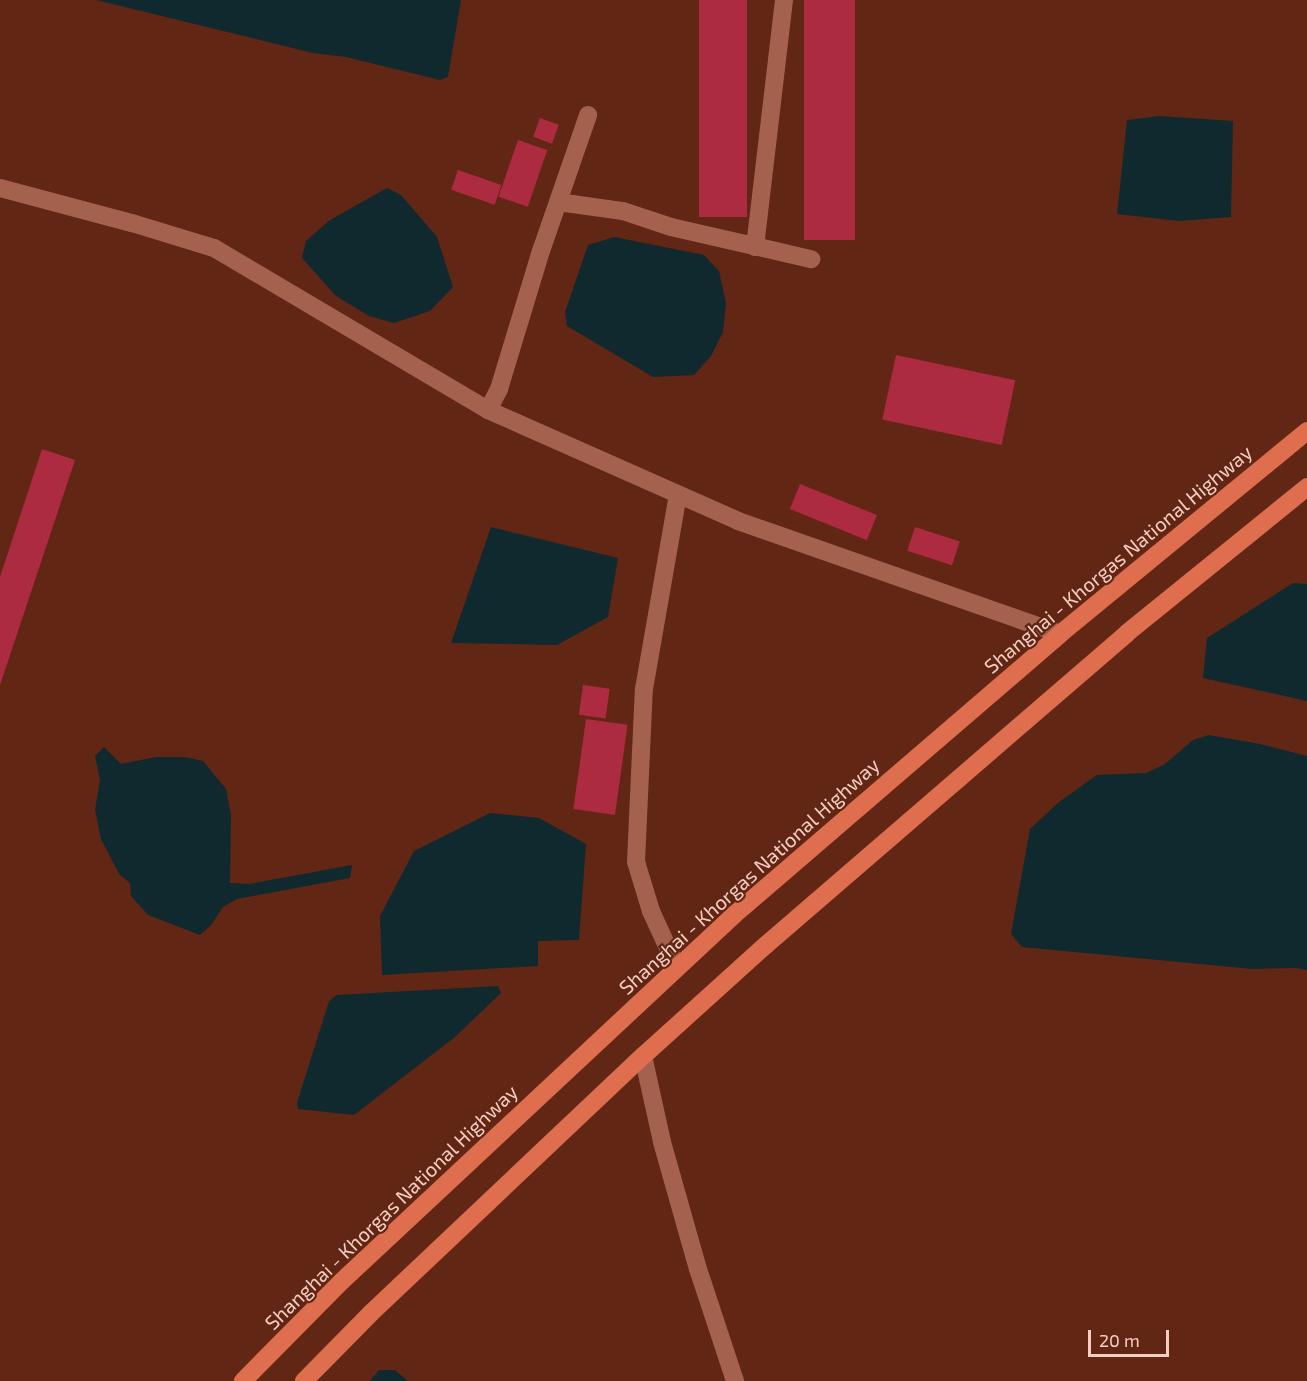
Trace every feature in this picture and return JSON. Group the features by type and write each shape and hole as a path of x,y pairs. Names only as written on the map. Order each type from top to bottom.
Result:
{"highway":[{"name":"Shanghai - Khorgas National Highway","path":"243,1381 342,1281 735,914 1060,634 1307,431"},
{"path":"304,1381 371,1313 643,1056 775,938 1127,633 1307,487"}],"street":[{"path":"754,247 784,0"},
{"path":"488,410 499,389 588,115"},
{"path":"0,188 132,223 214,248 488,410 738,521 1060,634"},
{"path":"558,202 623,211 670,227 811,259"},
{"path":"677,968 651,911 636,862 644,689 678,495"},
{"path":"643,1056 662,1142 698,1269 735,1381"}],"water":[{"path":"96,0 461,0 448,77 440,80 346,57 313,53"},
{"path":"1160,116 1233,121 1231,217 1179,221 1117,214 1127,120"},
{"path":"387,188 401,195 437,237 453,287 430,311 394,323 369,316 336,296 302,258 306,241 330,220"},
{"path":"614,237 704,255 719,271 726,303 723,332 711,356 694,375 653,377 567,326 565,312 588,245"},
{"path":"491,527 618,558 608,617 557,645 451,643"},
{"path":"1293,583 1307,584 1307,701 1203,678 1207,638"},
{"path":"1209,735 1260,744 1307,756 1307,970 1252,969 1022,947 1011,934 1030,829 1059,802 1097,775 1146,773 1165,764 1193,740"},
{"path":"104,747 121,764 156,757 185,757 203,761 226,789 231,815 230,883 249,884 352,865 350,878 237,899 223,907 211,925 200,935 148,915 131,896 130,883 119,874 101,839 95,810 100,780 95,756"},
{"path":"490,813 539,818 586,844 579,940 538,941 538,966 382,975 380,916 414,851"},
{"path":"498,986 501,993 455,1037 354,1115 298,1109 297,1103 329,1001 337,995"},
{"path":"379,1370 395,1370 408,1381 370,1381"}],"building":[{"path":"699,0 747,0 747,217 699,217"},
{"path":"804,0 855,0 855,240 804,240"},
{"path":"540,118 559,125 552,144 533,137"},
{"path":"518,140 547,150 528,207 498,197"},
{"path":"458,170 501,185 495,205 451,190"},
{"path":"896,355 1015,380 1002,445 882,420"},
{"path":"42,449 75,460 0,685 0,577"},
{"path":"800,484 877,515 867,540 790,509"},
{"path":"915,527 960,542 952,565 907,551"},
{"path":"583,685 610,689 606,718 579,715"},
{"path":"586,719 628,725 615,815 573,809"}]}
